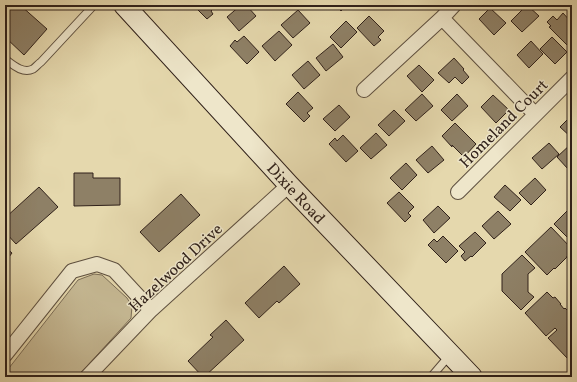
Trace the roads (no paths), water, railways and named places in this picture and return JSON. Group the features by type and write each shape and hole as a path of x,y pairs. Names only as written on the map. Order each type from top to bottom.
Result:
{"main road":[{"name":"Dixie Road","path":"124,5 289,186 472,377"}],"street":[{"path":"364,90 442,18 454,5"},
{"path":"442,18 535,114"},
{"name":"Homeland Court","path":"458,192 572,78"},
{"name":"Hazelwood Drive","path":"87,377 151,310 289,186"},
{"path":"5,355 72,271 97,264 114,270 151,310"}],"lane":[{"path":"5,59 19,69 26,71 33,69 94,5"},
{"path":"431,377 451,355"}]}
